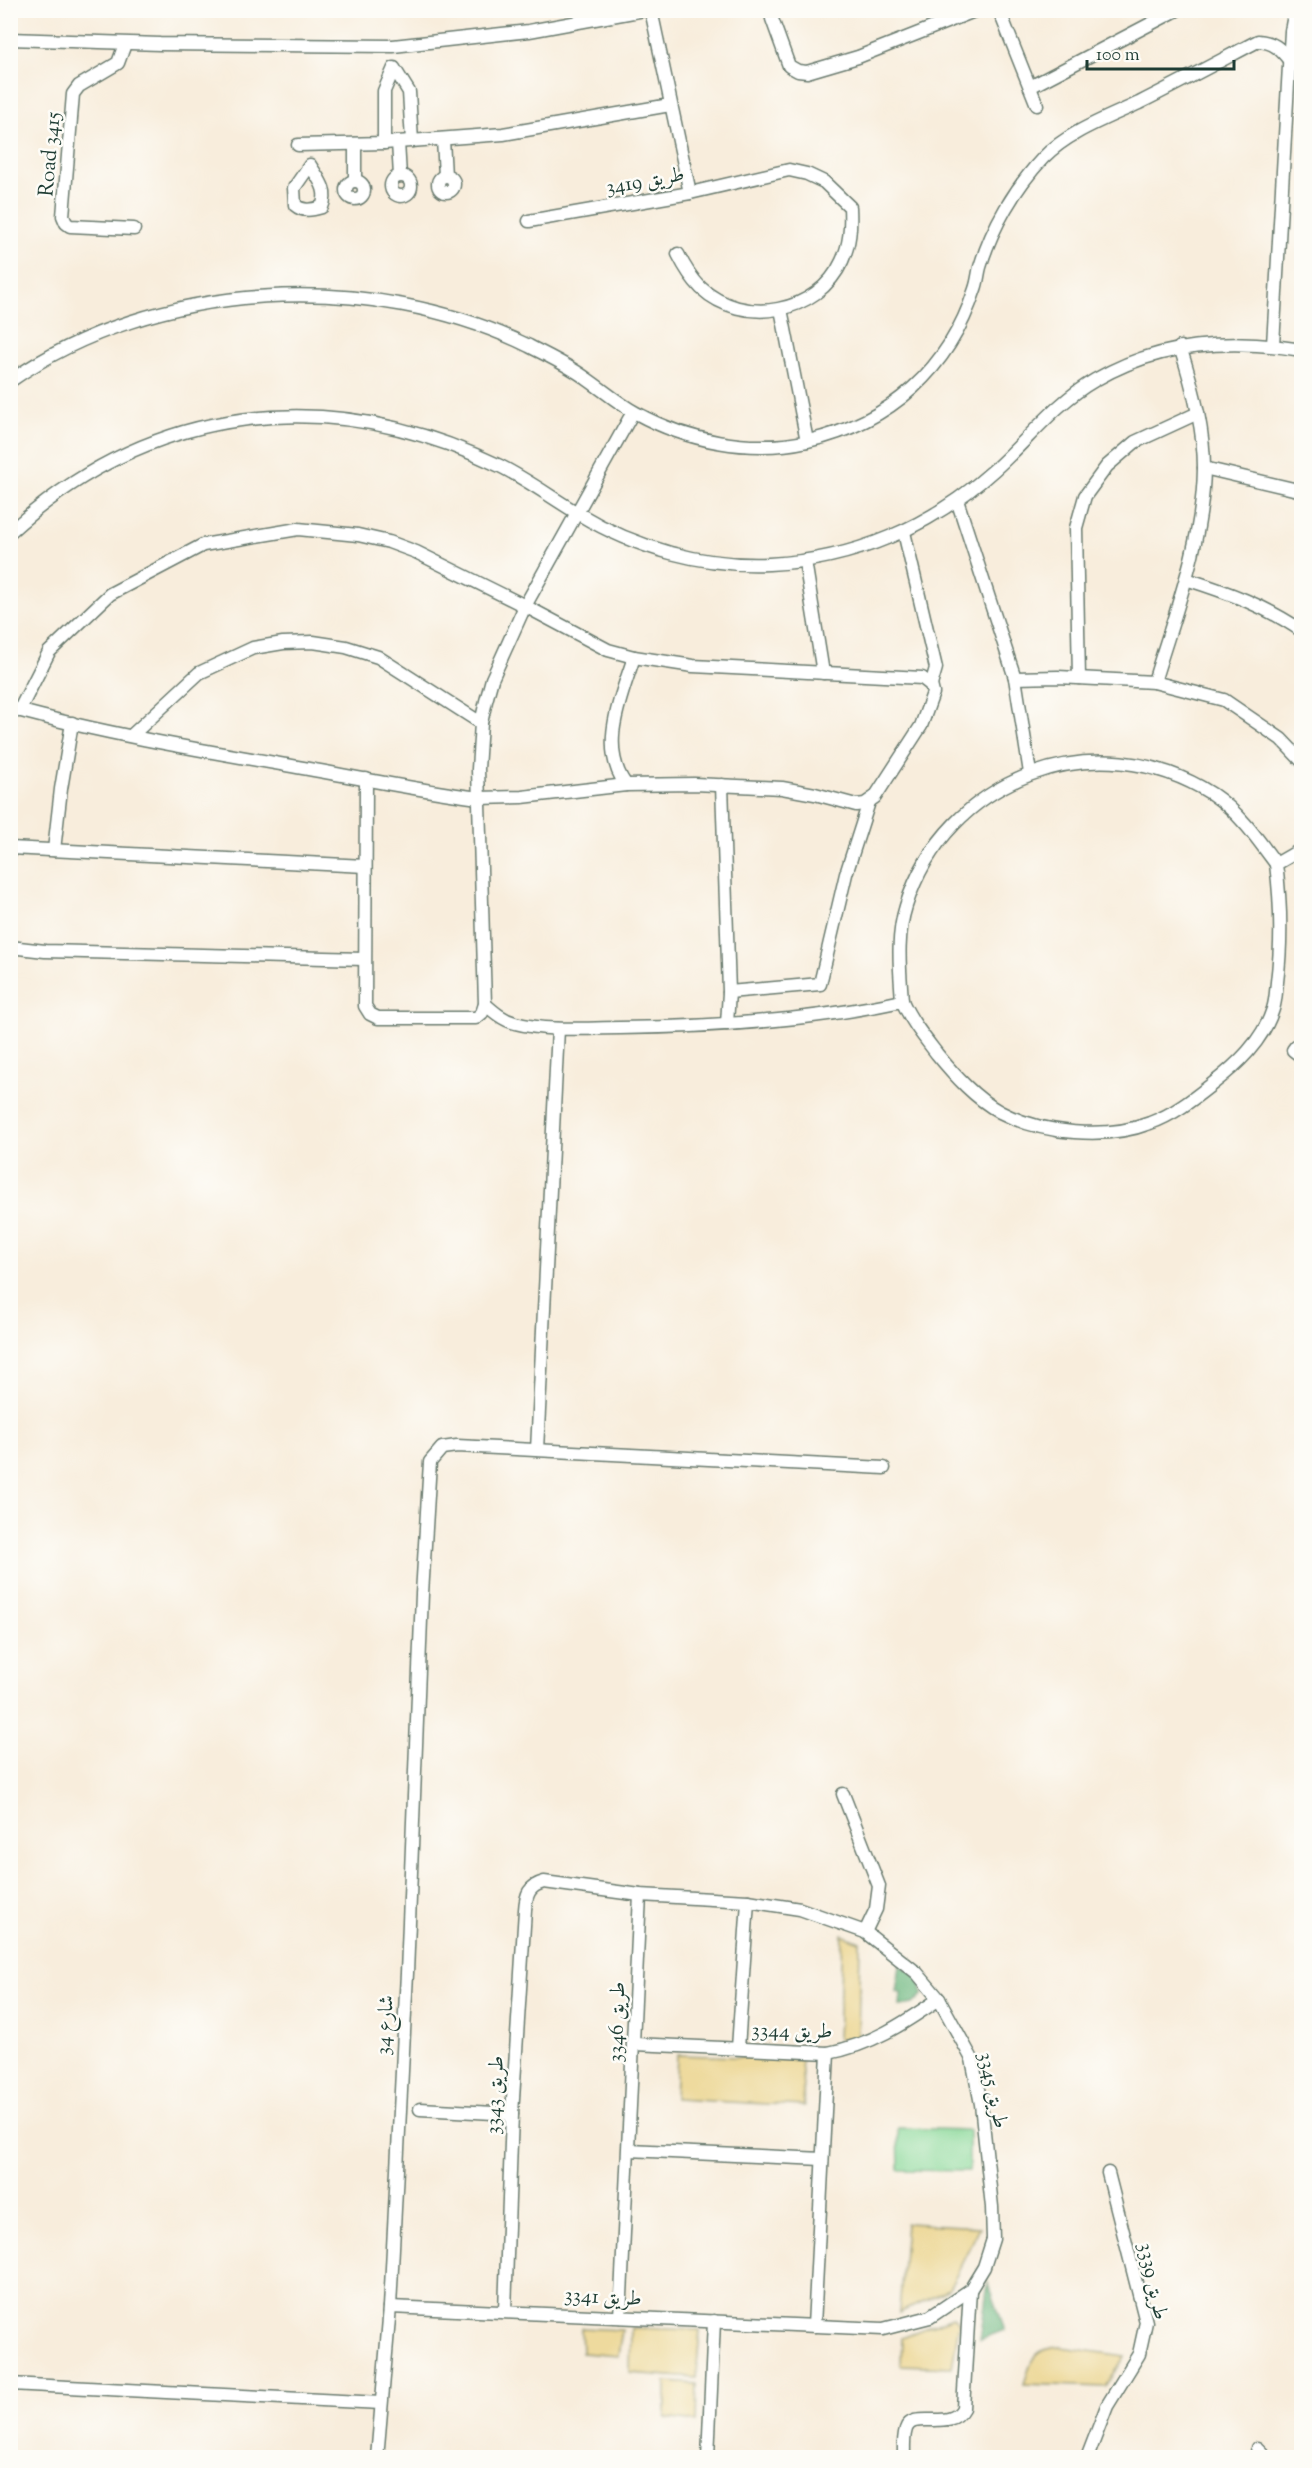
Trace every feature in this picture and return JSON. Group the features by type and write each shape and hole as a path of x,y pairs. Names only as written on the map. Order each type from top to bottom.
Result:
{"street":[{"path":"10,39 125,44 393,46 529,31 644,10"},
{"path":"651,10 690,193"},
{"path":"772,19 789,66 798,71 807,72 868,53 977,10"},
{"path":"999,10 1036,105"},
{"path":"1030,87 1178,10"},
{"path":"1273,345 1289,60 1292,22 1298,10"},
{"path":"10,381 75,344 137,320 205,303 277,295 336,296 409,306 472,323 528,346 583,376 633,412 674,431 717,443 762,446 807,441 856,426 885,411 912,390 935,366 953,339 968,309 981,264 1013,195 1045,156 1076,134 1258,41 1269,42 1277,46 1289,60"},
{"name":"Road 3415","path":"125,44 117,63 79,86 73,94 63,216 70,226 134,229"},
{"path":"384,143 384,91 394,68 393,46"},
{"path":"394,68 409,92 412,141"},
{"path":"310,165 304,145 384,143 503,134 670,105"},
{"path":"443,139 445,176"},
{"path":"398,142 400,176"},
{"path":"355,144 355,181"},
{"name":"طريق 3419","path":"529,221 690,193 789,170 807,174 824,182 850,207 851,226 848,246 836,272 816,293 800,303 781,309"},
{"path":"678,254 694,281 719,301 739,308 760,311 781,309 807,441"},
{"path":"10,532 45,503 83,477 144,447 183,432 214,424 286,415 357,420 428,436 500,466 612,532 639,543 687,557 746,564 805,561 872,546 904,532 957,500 993,471 1057,406 1095,380 1136,360 1180,347 1227,342 1273,345 1302,350"},
{"path":"1154,682 1186,579 1202,506 1204,468 1198,413 1180,347"},
{"path":"366,779 364,1002 367,1011 374,1017 471,1019 482,1013 485,1004 477,769 481,723 492,679 525,606 633,412"},
{"path":"1079,678 1076,528 1085,496 1107,466 1135,442 1198,413"},
{"path":"1204,468 1302,491"},
{"path":"957,500 1015,678 1030,773"},
{"path":"904,532 936,668 931,685 933,693 921,726 875,797 869,802 855,804 782,788 722,785 626,785 522,797 479,798 131,736 15,710 50,652 110,594 203,545 298,529 358,535 389,542 416,552 608,650 634,657 693,666 922,678 931,685"},
{"path":"805,561 823,673"},
{"path":"1186,579 1236,595 1284,619 1302,631"},
{"path":"131,736 199,673 254,648 313,642 346,647 378,657 481,723"},
{"path":"626,785 614,764 611,744 634,657"},
{"path":"1015,678 1079,678 1154,682 1224,700 1281,739 1302,761"},
{"path":"54,850 72,723"},
{"path":"1076,762 1124,762 1170,773 1212,795 1230,810 1248,826 1276,864 1280,896 1281,953 1273,1008 1258,1036 1239,1063 1182,1107 1150,1123 1113,1133 1079,1133 1045,1128 1000,1112 958,1080 909,1018 902,1001 898,954 906,907 924,864 951,825 988,795 1030,773 1076,762"},
{"path":"722,785 729,992 727,1024"},
{"path":"729,992 820,984 846,874 869,802"},
{"path":"10,848 365,866"},
{"path":"1276,864 1302,849"},
{"path":"10,947 45,951 364,959"},
{"path":"485,1004 497,1015 515,1023 558,1029 727,1024 864,1010 902,1001"},
{"path":"558,1029 537,1450 884,1468"},
{"path":"1302,1048 1296,1046 1293,1050 1302,1057"},
{"name":"شارع 34","path":"377,2457 390,2307 408,1962 429,1470 434,1455 442,1448 450,1446 537,1450"},
{"path":"843,1794 879,1886 876,1909 865,1932"},
{"name":"طريق 3345","path":"534,1884 544,1882 640,1895 748,1901 800,1909 865,1932 917,1973 939,1999 972,2059 981,2104 993,2239 984,2267 970,2290"},
{"name":"طريق 3343","path":"505,2311 512,2114 526,1899 528,1890 534,1884"},
{"name":"طريق 3346","path":"621,2317 640,1895"},
{"name":"طريق 3344","path":"738,2049 748,1901"},
{"name":"طريق 3344","path":"634,2044 828,2053 874,2040 898,2028 939,1999"},
{"path":"814,2326 828,2053"},
{"path":"420,2109 512,2114"},
{"path":"630,2150 822,2159"},
{"name":"طريق 3339","path":"1087,2457 1107,2406 1139,2354 1146,2322 1108,2173"},
{"path":"904,2457 906,2429 909,2423 915,2420 952,2419 959,2415 963,2408 970,2290"},
{"name":"طريق 3341","path":"390,2307 884,2329 930,2317 970,2290"},
{"path":"708,2457 714,2321"},
{"path":"10,2384 381,2403"},
{"path":"1257,2448 1268,2457"}],"green space":[{"path":"900,1965 918,1975 923,1994 913,2004 900,2006 901,1993 896,1992"},
{"path":"898,2128 969,2130 969,2171 899,2170"},
{"path":"988,2282 1005,2330 980,2339"}],"sand":[{"path":"842,1935 860,1942 858,2038 838,2040"},
{"path":"677,2055 801,2059 804,2106 675,2099"},
{"path":"906,2223 980,2227 949,2289 899,2313"},
{"path":"953,2317 959,2323 952,2367 901,2365 902,2337"},
{"path":"581,2328 622,2330 618,2356 582,2353"},
{"path":"631,2328 700,2330 696,2378 630,2373"},
{"path":"1061,2347 1125,2356 1106,2387 1024,2384 1032,2362 1039,2353"},
{"path":"666,2382 697,2384 696,2422 666,2418"}]}
